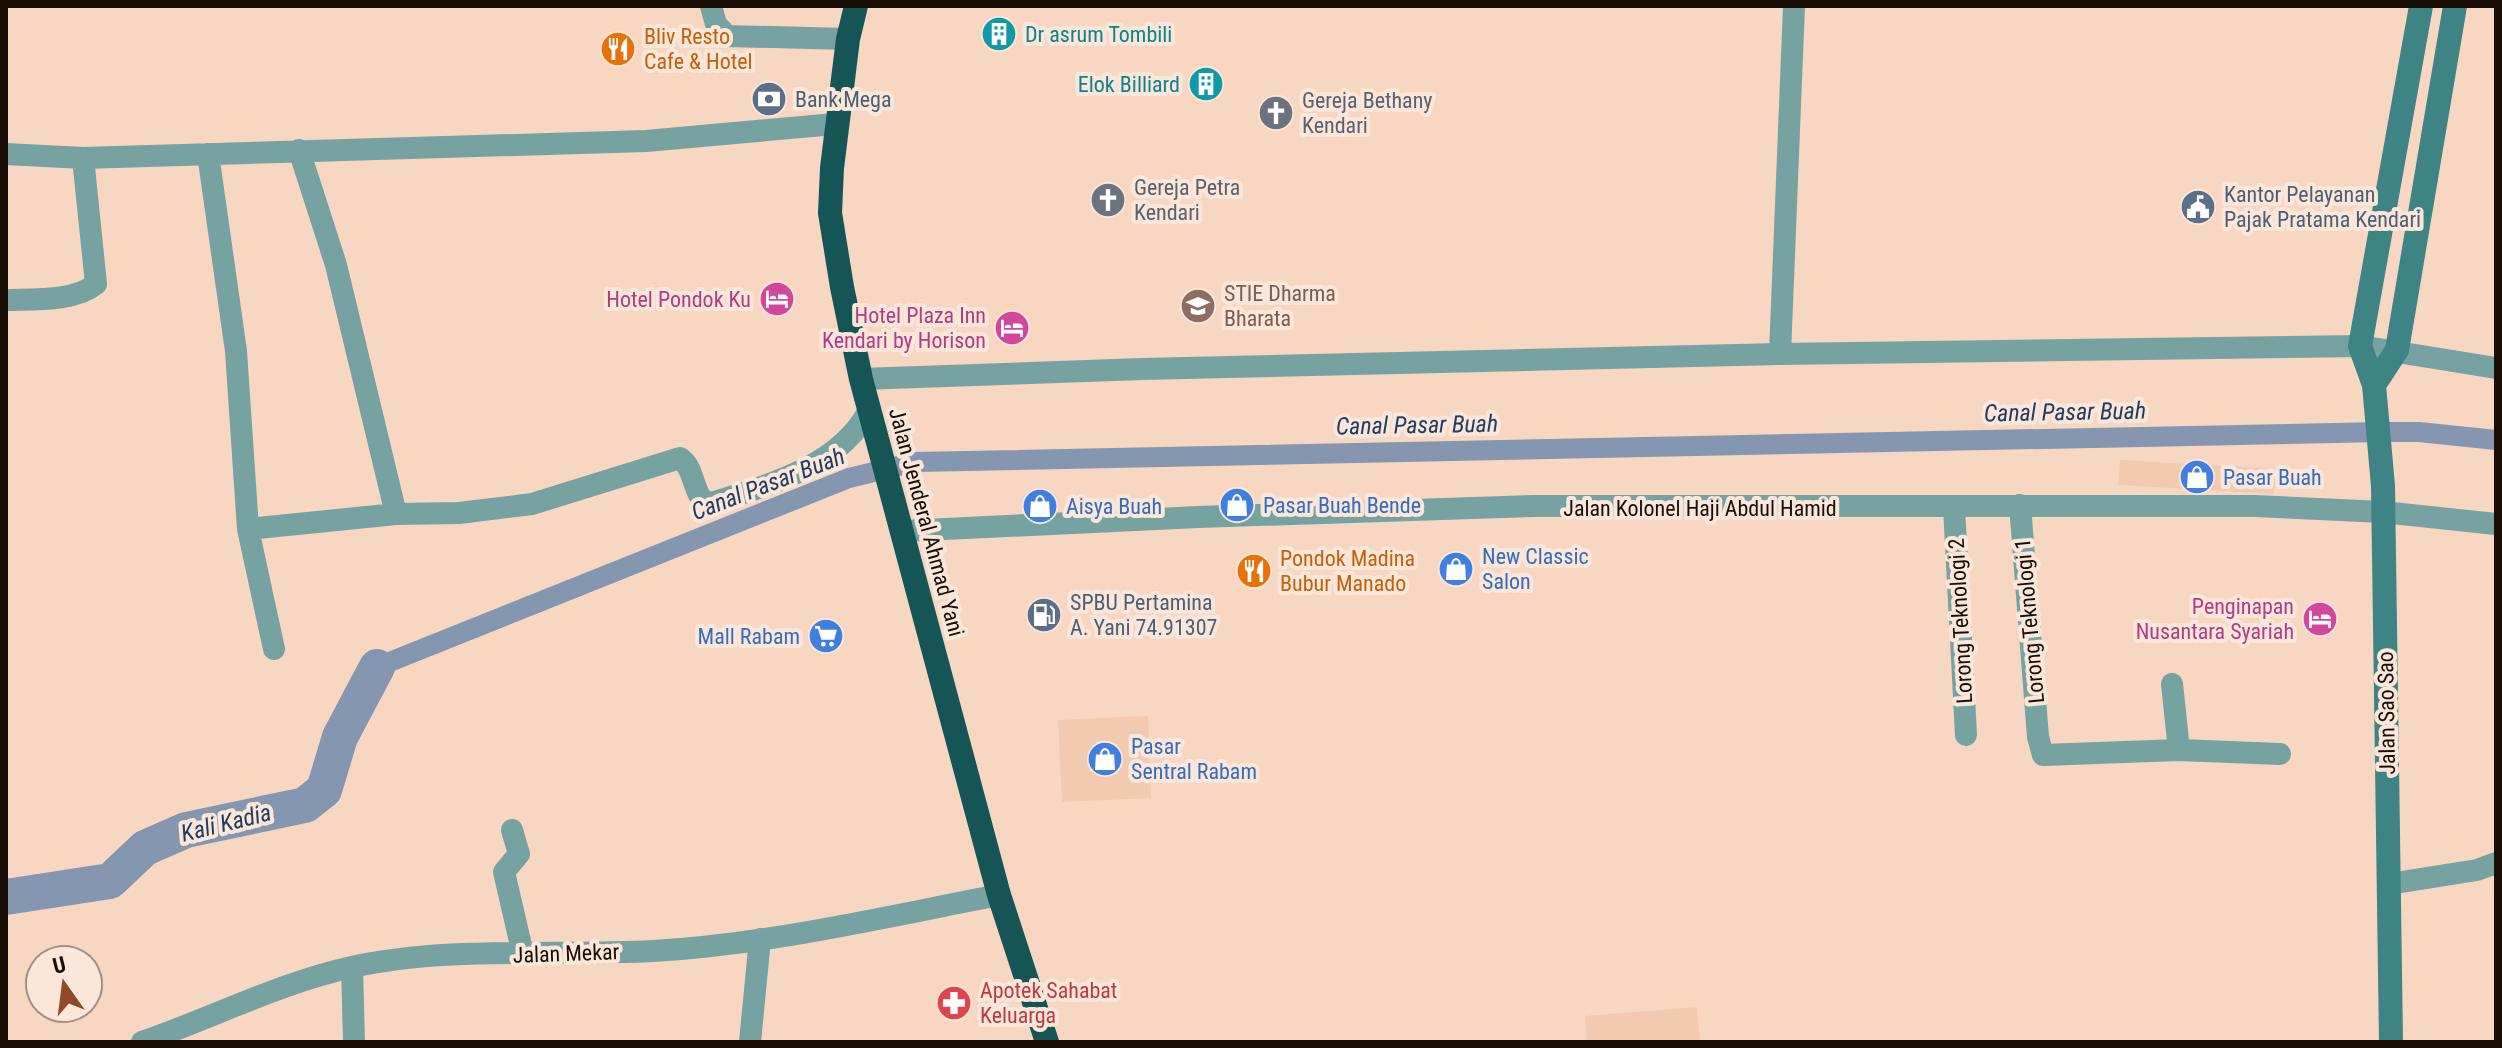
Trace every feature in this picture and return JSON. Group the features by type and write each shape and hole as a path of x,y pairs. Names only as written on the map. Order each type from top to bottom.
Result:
{"highway":[{"name":"Jalan Jenderal Ahmad Yani","path":"856,6 835,124 830,213 869,410 897,505 999,895 1047,1042"}],"street":[{"path":"711,6 716,24 727,36 848,39"},
{"path":"1780,354 1794,6"},
{"name":"Jalan Sao Sao","path":"2391,1042 2383,486 2374,385 2360,346 2421,6"},
{"path":"2374,385 2397,350 2455,6"},
{"path":"6,154 83,158 646,141 835,124"},
{"path":"299,150 336,265 396,514"},
{"path":"208,154 236,351 248,529 274,649"},
{"path":"6,300 52,298 85,291 96,284 83,158"},
{"path":"861,379 1780,354 2360,346 2496,368"},
{"path":"248,529 396,514 459,513 532,504 680,458 686,461 698,496 711,503 792,474 827,456 849,441 869,410"},
{"name":"Lorong Teknologi 1","path":"2020,505 2041,752 2049,756 2179,750"},
{"name":"Jalan Kolonel Haji Abdul Hamid","path":"903,531 1182,517 1533,506 2255,506 2383,512 2496,524"},
{"name":"Lorong Teknologi 2","path":"1954,507 1966,735"},
{"path":"2172,684 2179,750 2280,754"},
{"path":"512,830 519,854 504,872 523,954"},
{"path":"2389,884 2477,870 2496,863"},
{"name":"Jalan Mekar","path":"142,1042 170,1037 271,992 352,967 419,959 656,950 760,939 999,895"},
{"path":"750,1042 760,939"},
{"path":"352,967 354,1042"}],"shaded area":[{"name":"Pasar Buah","path":"2120,460 2276,469 2274,494 2118,485"},
{"name":"Pasar Sentral Rabam","path":"1148,716 1151,798 1062,802 1058,720"},
{"path":"1697,1007 1700,1041 1587,1042 1585,1016"}],"waterway":[{"name":"Canal Pasar Buah","path":"377,667 849,478 915,462 2382,432 2419,432 2496,440"},
{"name":"Kali Kadia","path":"6,897 110,881 145,848 186,830 305,805 324,790 340,737 377,667"}],"place":[{"name":"Dr asrum Tombili","path":"999,34"},
{"name":"Bliv Resto Cafe & Hotel","path":"618,49"},
{"name":"Elok Billiard","path":"1206,84"},
{"name":"Bank Mega","path":"769,99"},
{"name":"Gereja Bethany Kendari","path":"1276,113"},
{"name":"Gereja Petra Kendari","path":"1108,200"},
{"name":"Kantor Pelayanan Pajak Pratama Kendari","path":"2198,207"},
{"name":"Hotel Pondok Ku","path":"777,299"},
{"name":"STIE Dharma Bharata","path":"1198,306"},
{"name":"Hotel Plaza Inn Kendari by Horison","path":"1012,328"},
{"name":"Pasar Buah","path":"2197,477"},
{"name":"Pasar Buah Bende","path":"1237,505"},
{"name":"Aisya Buah","path":"1040,506"},
{"name":"New Classic Salon","path":"1456,569"},
{"name":"Pondok Madina Bubur Manado","path":"1254,571"},
{"name":"SPBU Pertamina A. Yani 74.91307","path":"1044,615"},
{"name":"Penginapan Nusantara Syariah","path":"2320,619"},
{"name":"Mall Rabam","path":"826,636"},
{"name":"Pasar Sentral Rabam","path":"1105,759"},
{"name":"Apotek Sahabat Keluarga","path":"954,1003"}]}
